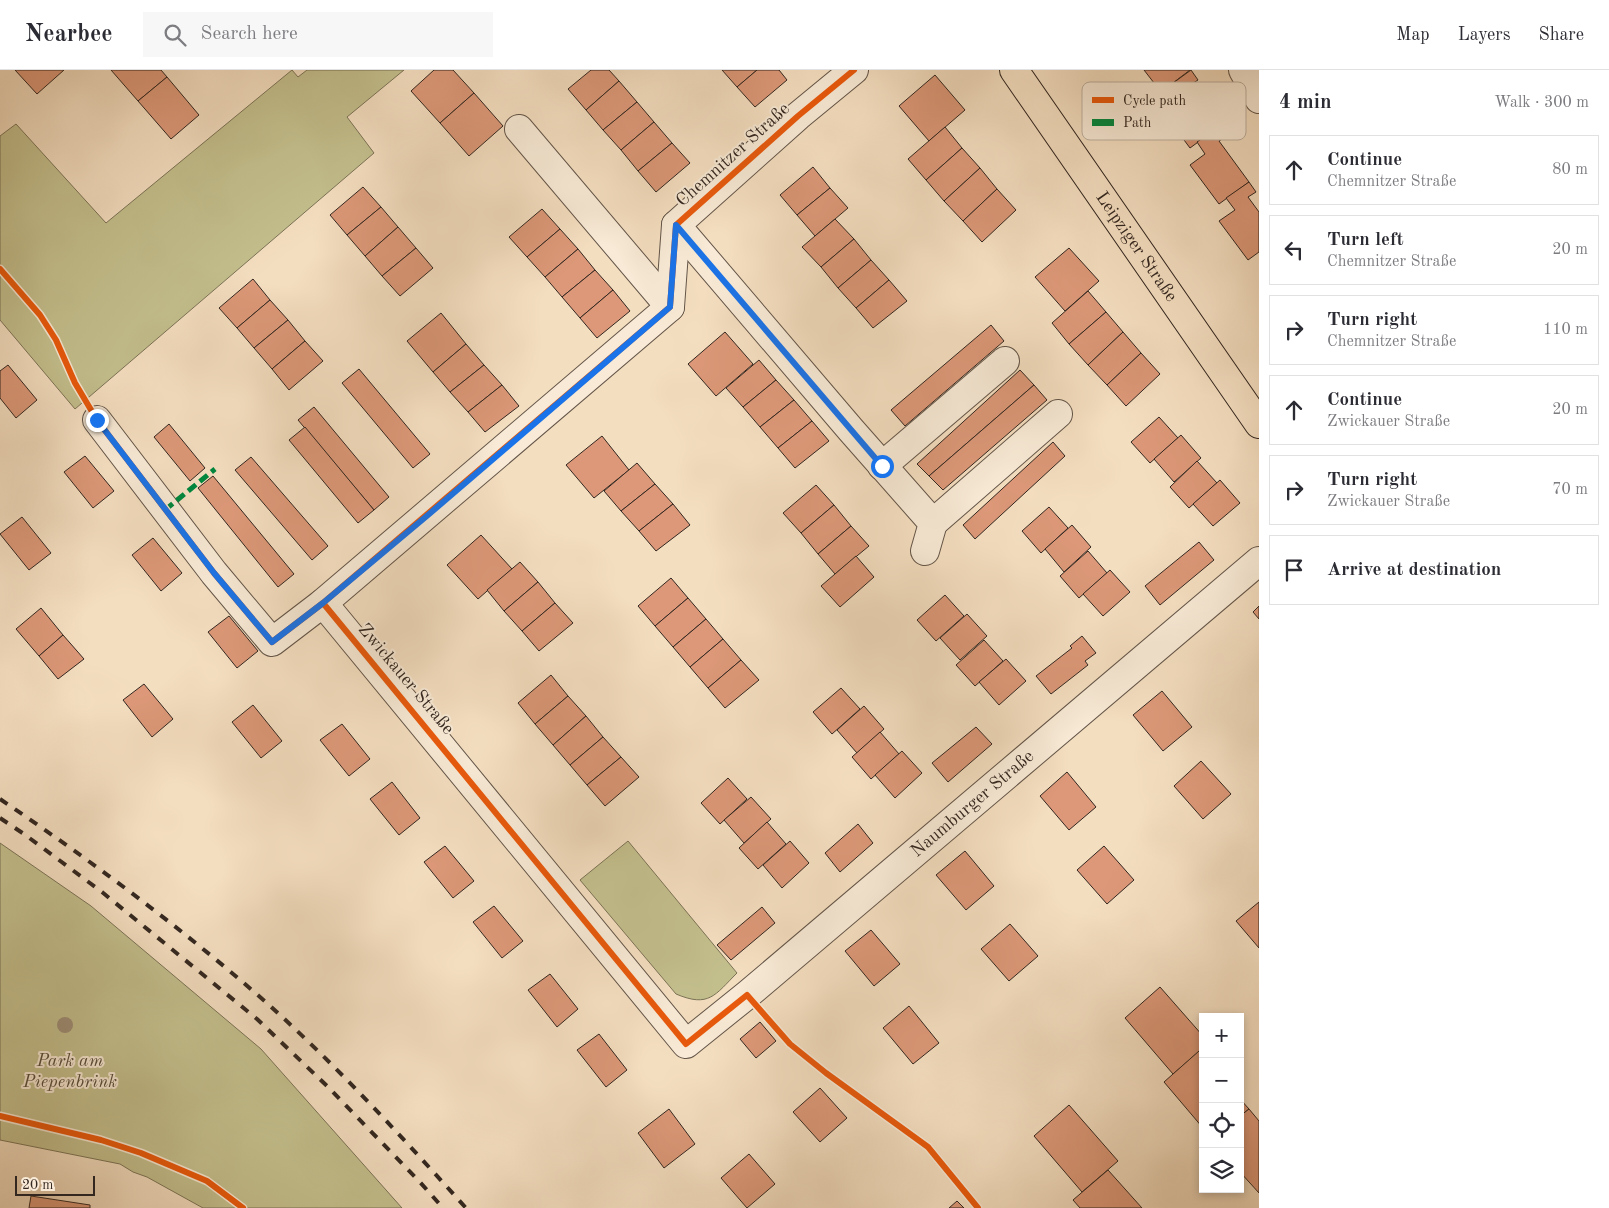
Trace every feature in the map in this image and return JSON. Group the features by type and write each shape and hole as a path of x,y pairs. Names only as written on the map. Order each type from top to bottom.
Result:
{"main road":[{"name":"Leipziger Straße","path":"1014,70 1259,424"}],"street":[{"name":"Chemnitzer Straße","path":"670,307 676,225 798,116 854,70"},
{"path":"1243,70 1259,98"},
{"path":"97,420 214,573 272,642 323,603 670,307 519,129"},
{"name":"Chemnitzer Straße","path":"676,225 933,523"},
{"path":"882,466 1005,361"},
{"path":"926,551 933,523 1058,414"},
{"name":"Naumburger Straße","path":"686,1044 747,995 1259,561"},
{"name":"Zwickauer Straße","path":"323,603 686,1044"}],"green space":[{"path":"292,70 298,77 307,70 404,70 347,117 374,153 75,409 0,320 0,136 16,124 106,223"},
{"path":"628,841 737,973 723,988 711,997 696,1000 676,994 580,880"},
{"name":"Park am Piepenbrink","path":"0,843 91,906 261,1049 402,1208 203,1208 120,1164 0,1140"}],"building":[{"path":"15,70 64,70 37,94"},
{"path":"111,70 161,70 167,77 138,101"},
{"path":"434,70 453,70 474,93 440,123 411,91"},
{"path":"591,70 609,70 619,81 586,110 568,89"},
{"path":"722,70 757,70 737,87"},
{"path":"757,70 779,70 787,80 755,107 737,87"},
{"path":"1144,70 1190,70 1174,82 1153,82"},
{"path":"1191,70 1198,80 1195,82 1174,82"},
{"path":"935,75 965,110 929,141 899,106"},
{"path":"167,77 199,115 171,139 138,101"},
{"path":"619,81 637,102 603,130 586,110"},
{"path":"474,93 503,126 469,156 440,123"},
{"path":"637,102 654,122 621,150 603,130"},
{"path":"654,122 672,143 638,171 621,150"},
{"path":"945,127 962,148 926,180 908,159"},
{"path":"1184,140 1201,140 1190,148"},
{"path":"1200,140 1221,140 1219,141 1249,182 1219,204 1190,165 1205,154 1197,142"},
{"path":"672,143 690,163 656,192 638,171"},
{"path":"962,148 980,168 944,201 926,180"},
{"path":"813,167 830,188 797,215 780,195"},
{"path":"980,168 997,189 963,221 944,201"},
{"path":"1249,182 1256,192 1248,197 1259,212 1259,252 1248,260 1219,221 1235,210 1226,198"},
{"path":"363,187 381,207 347,235 330,215"},
{"path":"830,188 848,208 815,236 797,215"},
{"path":"997,189 1016,210 982,242 963,221"},
{"path":"381,207 398,227 365,256 347,235"},
{"path":"542,209 560,229 527,257 509,237"},
{"path":"835,219 854,239 821,267 802,247"},
{"path":"398,227 416,248 382,276 365,256"},
{"path":"560,229 578,249 545,277 527,257"},
{"path":"854,239 871,260 838,288 821,267"},
{"path":"416,248 433,268 400,296 382,276"},
{"path":"1069,248 1099,281 1065,311 1035,277"},
{"path":"578,249 595,270 562,297 545,277"},
{"path":"871,260 889,280 856,308 838,288"},
{"path":"595,270 613,290 580,318 562,297"},
{"path":"253,279 270,300 237,328 219,308"},
{"path":"889,280 907,301 873,328 856,308"},
{"path":"613,290 630,311 597,338 580,318"},
{"path":"1088,291 1106,312 1069,344 1052,323"},
{"path":"270,300 288,320 254,348 237,328"},
{"path":"1106,312 1123,332 1088,365 1069,344"},
{"path":"441,313 466,344 433,372 407,341"},
{"path":"288,320 305,341 272,369 254,348"},
{"path":"991,325 1004,341 905,426 891,410"},
{"path":"725,332 753,364 716,396 688,364"},
{"path":"1123,332 1141,353 1107,385 1088,365"},
{"path":"305,341 323,361 289,390 272,369"},
{"path":"466,344 484,365 450,392 433,372"},
{"path":"1141,353 1160,374 1126,406 1107,385"},
{"path":"759,360 776,380 743,407 726,388"},
{"path":"8,365 37,400 16,418 0,398 0,371"},
{"path":"484,365 502,385 468,412 450,392"},
{"path":"359,369 430,454 413,468 342,383"},
{"path":"1020,370 1034,385 929,476 917,464"},
{"path":"776,380 794,400 760,427 743,407"},
{"path":"502,385 519,406 485,432 468,412"},
{"path":"1034,385 1047,400 943,490 929,476"},
{"path":"794,400 812,421 778,448 760,427"},
{"path":"314,407 389,497 374,510 298,420"},
{"path":"1159,417 1178,438 1150,463 1131,442"},
{"path":"812,421 829,441 795,468 778,448"},
{"path":"169,424 205,468 190,481 154,437"},
{"path":"305,427 374,510 358,523 289,440"},
{"path":"1181,435 1201,458 1174,482 1154,459"},
{"path":"602,436 629,470 594,498 566,465"},
{"path":"1053,442 1065,456 975,539 963,525"},
{"path":"85,456 114,491 93,508 64,472"},
{"path":"251,457 328,546 312,560 235,470"},
{"path":"1197,461 1217,483 1189,508 1170,487"},
{"path":"637,463 655,484 621,511 604,491"},
{"path":"213,476 294,574 278,587 198,488"},
{"path":"1220,480 1240,503 1213,526 1193,504"},
{"path":"655,484 673,504 639,531 621,511"},
{"path":"816,485 834,505 801,533 783,513"},
{"path":"673,504 690,525 656,551 639,531"},
{"path":"834,505 851,526 818,554 801,533"},
{"path":"1049,507 1068,528 1041,553 1022,531"},
{"path":"22,517 51,553 29,570 0,534"},
{"path":"1072,525 1091,547 1064,572 1045,549"},
{"path":"851,526 869,546 835,574 818,554"},
{"path":"481,535 512,569 478,599 447,565"},
{"path":"153,538 182,573 161,591 132,555"},
{"path":"1199,542 1214,560 1160,605 1145,586"},
{"path":"1088,551 1107,573 1079,598 1060,576"},
{"path":"856,556 874,577 840,607 821,586"},
{"path":"520,562 538,582 504,611 487,590"},
{"path":"1110,570 1130,592 1103,616 1083,594"},
{"path":"671,578 688,598 655,626 638,606"},
{"path":"538,582 555,603 522,631 504,611"},
{"path":"945,595 964,616 936,641 917,620"},
{"path":"688,598 706,619 673,647 655,626"},
{"path":"555,603 573,623 539,651 522,631"},
{"path":"1259,606 1259,619 1253,612"},
{"path":"41,608 63,635 39,656 16,629"},
{"path":"967,614 987,636 960,660 940,638"},
{"path":"229,616 258,651 237,668 208,632"},
{"path":"706,619 723,639 690,667 673,647"},
{"path":"63,635 84,659 58,679 39,656"},
{"path":"1082,636 1096,653 1085,661 1088,665 1051,694 1036,676 1072,648 1070,646"},
{"path":"723,639 741,660 708,688 690,667"},
{"path":"984,640 1003,661 975,686 956,665"},
{"path":"1006,659 1026,681 999,705 979,682"},
{"path":"741,660 759,680 725,708 708,688"},
{"path":"551,675 568,696 535,724 518,703"},
{"path":"144,684 173,719 152,737 123,700"},
{"path":"841,688 860,709 832,734 813,712"},
{"path":"1162,691 1192,727 1163,751 1133,715"},
{"path":"568,696 586,716 553,745 535,724"},
{"path":"253,705 282,741 261,758 232,722"},
{"path":"864,706 884,729 857,753 837,730"},
{"path":"586,716 603,737 570,765 553,745"},
{"path":"342,724 370,759 349,776 320,740"},
{"path":"976,727 992,744 948,782 932,763"},
{"path":"880,732 899,754 871,779 852,757"},
{"path":"603,737 621,757 587,785 570,765"},
{"path":"902,751 922,773 895,798 875,775"},
{"path":"621,757 639,777 605,806 587,785"},
{"path":"1201,761 1231,794 1203,819 1174,786"},
{"path":"1067,772 1096,807 1069,830 1040,796"},
{"path":"728,778 747,799 720,824 701,803"},
{"path":"392,782 420,818 399,835 370,799"},
{"path":"751,797 771,819 744,843 724,820"},
{"path":"767,822 786,844 758,869 739,848"},
{"path":"858,824 873,843 840,872 825,853"},
{"path":"790,841 809,863 782,888 763,865"},
{"path":"445,846 474,881 453,898 424,862"},
{"path":"1104,846 1134,880 1107,904 1077,870"},
{"path":"965,851 994,886 966,910 936,875"},
{"path":"1259,902 1259,948 1236,921"},
{"path":"494,906 523,941 502,958 473,922"},
{"path":"762,907 775,923 731,960 717,945"},
{"path":"1010,924 1038,956 1009,981 981,949"},
{"path":"871,930 900,964 874,986 845,951"},
{"path":"550,974 578,1009 557,1027 528,990"},
{"path":"1160,987 1199,1031 1199,1051 1173,1074 1125,1018"},
{"path":"909,1006 939,1043 913,1064 883,1028"},
{"path":"760,1022 776,1041 756,1058 740,1039"},
{"path":"599,1034 627,1070 606,1087 577,1050"},
{"path":"1199,1051 1199,1123 1164,1082"},
{"path":"820,1088 847,1118 820,1142 793,1112"},
{"path":"1244,1103 1249,1109 1244,1113"},
{"path":"1069,1105 1118,1161 1082,1192 1034,1136"},
{"path":"669,1109 695,1144 664,1168 638,1133"},
{"path":"1249,1109 1259,1121 1259,1193 1244,1176 1244,1113"},
{"path":"749,1154 775,1184 747,1208 721,1178"},
{"path":"1108,1170 1142,1208 1080,1208 1073,1200"},
{"path":"31,1196 90,1205 90,1208 29,1208"},
{"path":"957,1201 964,1208 949,1208"}],"railway":[{"path":"0,799 137,897 268,1004 345,1078 466,1208"},
{"path":"0,818 102,892 257,1019 327,1086 443,1208"}],"marked path":[{"path":"165,510 215,469"}],"cycle path":[{"path":"323,603 670,307 676,225 798,116 854,70"},
{"path":"0,269 40,315 56,340 75,383 97,420 214,573 272,642 323,603 686,1044 747,995 790,1044 826,1073 928,1147 978,1208"},
{"path":"0,1116 101,1140 141,1153 207,1181 243,1208"}],"route":[{"path":"97,420 214,573 272,642 323,603 366,565 428,515 670,307 676,225 882,466"}]}
